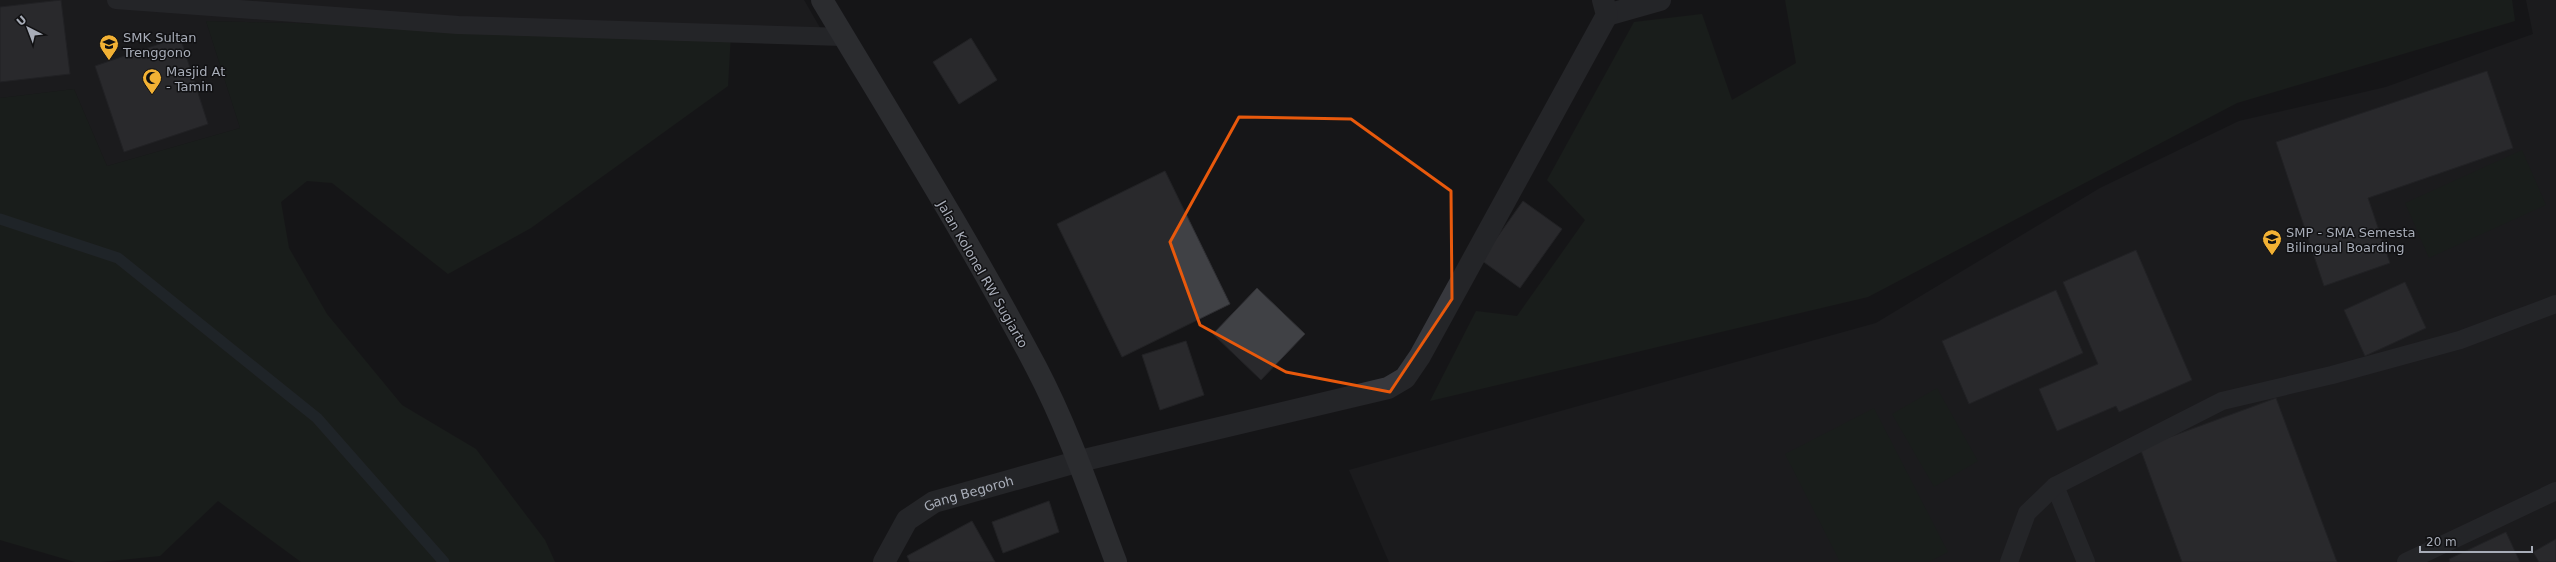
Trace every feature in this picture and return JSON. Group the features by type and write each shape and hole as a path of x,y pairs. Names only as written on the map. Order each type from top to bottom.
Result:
{"main road":[{"name":"Jalan Kolonel RW Sugiarto","path":"822,0 901,130 1036,368 1080,461 1089,492 1116,562"}],"street":[{"path":"1605,7 1660,0"},
{"name":"Gang Begoroh","path":"884,562 907,520 934,502 1080,461 1388,388 1405,378 1420,356 1605,7"}],"lane":[{"path":"116,0 458,25 844,37"},
{"path":"2009,562 2027,513 2056,486 2222,401 2332,375 2460,340 2556,304"},
{"path":"2056,486 2086,562"},
{"path":"2406,562 2556,491"}],"highlighted area":[{"path":"1239,117 1351,119 1451,191 1452,299 1390,392 1286,372 1200,325 1170,242"}],"shaded area":[{"name":"SMK Sultan Trenggono","path":"0,0 804,0 823,33 731,33 206,21 240,128 107,166 74,89 0,98"},
{"path":"1785,0 2512,0 2515,21 2237,103 1868,297 1430,401 1476,311 1517,316 1585,220 1547,180 1634,22 1702,14 1732,100 1796,63"},
{"name":"SMP - SMA Semesta Bilingual Boarding","path":"2526,0 2556,0 2556,562 1389,562 1349,470 1876,323 2100,188 2239,121 2386,87 2533,34"},
{"path":"206,21 731,33 728,86 531,228 448,274 332,183 307,181 281,202 289,248 327,314 402,405 476,449 545,540 555,562 301,562 218,501 160,556 101,562 75,562 0,540 0,98 74,89 107,166 240,128"},
{"path":"2522,150 2546,205 2429,258 2405,203"},
{"path":"1937,388 1978,461 1934,487 1892,414"},
{"path":"1874,408 1948,552 1929,562 1840,562 1785,454"}],"building":[{"path":"61,0 70,74 0,82 0,7"},
{"name":"Masjid At - Tamin","path":"180,37 208,124 124,152 95,66"},
{"path":"971,38 997,80 959,104 933,62"},
{"path":"2487,71 2513,148 2368,198 2390,263 2324,286 2276,142"},
{"path":"1165,171 1230,304 1122,357 1057,224"},
{"path":"1523,201 1562,229 1520,288 1481,260"},
{"path":"2136,250 2192,380 2119,412 2116,406 2057,431 2039,389 2098,364 2063,282"},
{"path":"2405,282 2426,328 2365,356 2344,310"},
{"path":"1257,288 1305,334 1261,380 1213,334"},
{"path":"2056,290 2083,353 1969,404 1942,341"},
{"path":"1186,341 1204,395 1160,410 1142,355"},
{"path":"2276,398 2337,562 2182,562 2140,448"},
{"path":"1049,501 1059,532 1003,553 992,522"},
{"path":"972,521 995,562 910,562 907,556"},
{"path":"2506,532 2520,562 2450,562 2449,559"},
{"path":"2556,539 2556,562 2539,562 2533,552"}],"waterway":[{"path":"0,219 118,258 317,418 444,562"}],"place":[{"name":"SMK Sultan Trenggono","path":"109,61"},
{"name":"Masjid At - Tamin","path":"152,95"},
{"name":"SMP - SMA Semesta Bilingual Boarding","path":"2272,256"}]}
